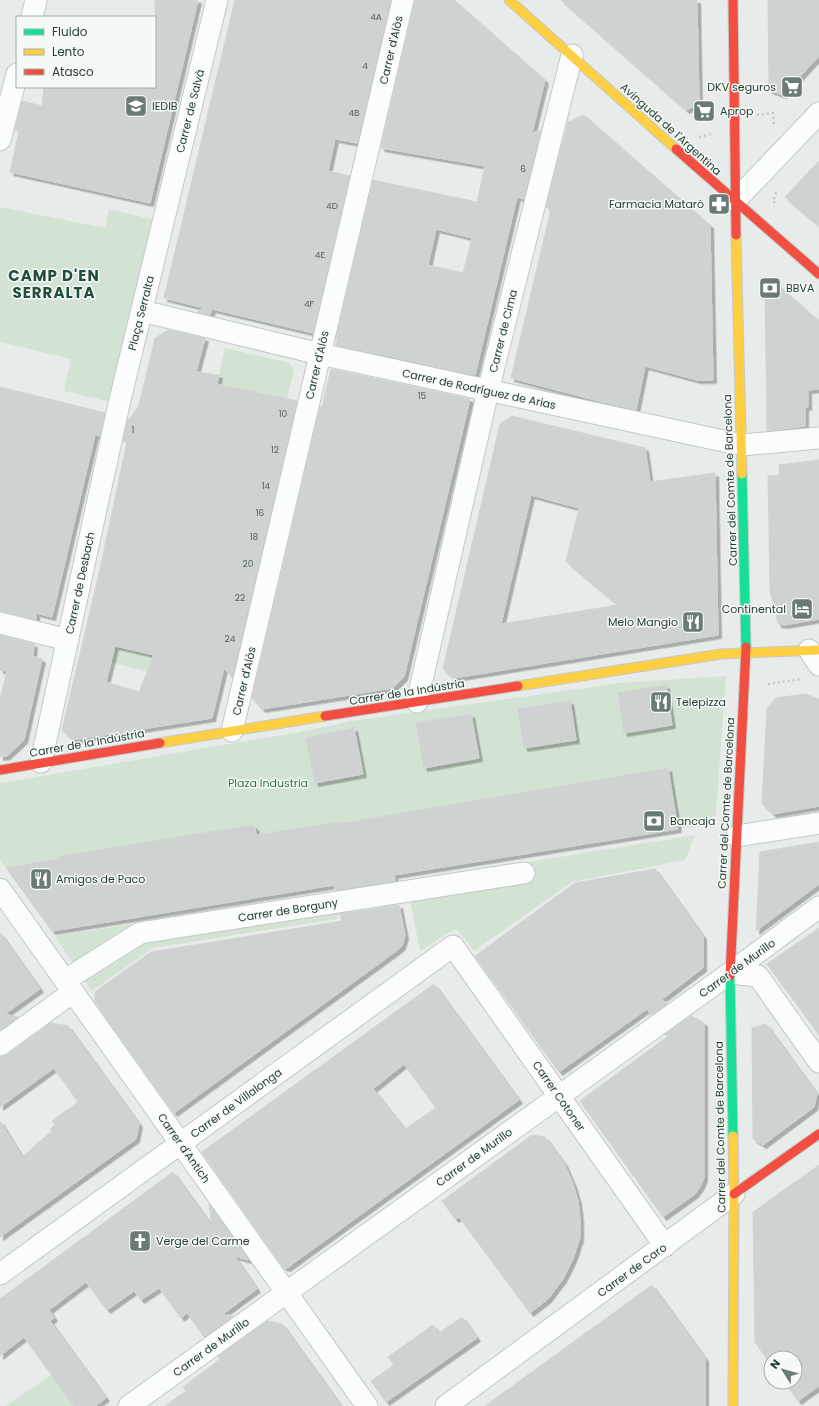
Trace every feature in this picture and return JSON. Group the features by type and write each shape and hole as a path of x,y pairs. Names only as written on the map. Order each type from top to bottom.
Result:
{"street":[{"path":"32,16 36,0"},
{"name":"Carrer de Salvà","path":"163,222 217,0"},
{"name":"Carrer d'Alòs","path":"232,731 403,0"},
{"name":"Avinguda de l'Argentina","path":"509,0 734,201 819,274"},
{"name":"Carrer del Comte de Barcelona","path":"733,0 734,201 742,446 746,653 730,973 734,1194 733,1406"},
{"name":"Carrer de Cima","path":"417,702 488,391 572,55"},
{"path":"0,140 16,78"},
{"path":"734,201 819,113"},
{"name":"Plaça Serralta","path":"119,404 163,222"},
{"name":"Carrer de Rodríguez de Arias","path":"142,311 320,354 742,446 819,438"},
{"name":"Carrer de Desbach","path":"41,762 119,404"},
{"path":"0,623 68,640"},
{"name":"Carrer de la Indústria","path":"0,770 232,731 721,654 746,653 813,661"},
{"path":"737,836 819,823"},
{"name":"Carrer de Borguny","path":"0,1045 70,987 70,977 140,933 524,873"},
{"name":"Carrer d'Antich","path":"0,889 367,1406"},
{"name":"Carrer de Murillo","path":"129,1406 730,973 819,907"},
{"name":"Carrer Cotoner","path":"453,946 665,1246"},
{"name":"Carrer de Villalonga","path":"0,1274 453,946"},
{"path":"730,973 758,976 819,1062"},
{"name":"Carrer de Caro","path":"446,1406 734,1194 819,1134"}],"path":[{"path":"694,133 700,138 716,133 726,119 773,113 776,158 780,184 773,201 776,204"},
{"path":"745,688 813,661"}],"green space":[{"path":"0,207 105,228 109,209 163,222 119,404 64,391 71,359 0,342"},
{"path":"225,348 289,363 294,370 287,399 217,383"},
{"path":"84,639 153,655 149,672 80,655"},
{"name":"Plaza Industria","path":"726,676 716,814 707,825 678,829 667,768 548,788 547,796 545,789 339,824 338,822 259,835 257,837 255,827 253,827 253,825 6,868 0,860 0,783 295,733 352,721 620,683","holes":["665,685 672,725 625,733 618,693","570,701 576,740 524,748 518,709","471,714 479,758 424,768 416,723","354,728 363,774 315,783 306,738"]},
{"path":"695,835 685,860 572,882 474,951 456,928 420,951 409,894 339,912 337,919 153,948 92,991 55,936 407,882"},
{"path":"51,1375 74,1406 6,1406"}],"building":[{"path":"155,0 198,0 150,203 10,172 19,131 15,131 22,101 42,106 44,88 156,88"},
{"path":"235,0 391,0 357,143 335,139 328,171 350,176 313,333 212,309 210,315 197,312 204,308 164,298"},
{"path":"415,0 454,0 545,80 532,133 541,130 524,199 517,197 475,375 336,345 338,339 336,339 373,180 477,202 485,166 381,148","holes":["436,229 472,238 463,273 428,265"]},
{"path":"561,0 697,0 699,104 686,110"},
{"path":"768,0 819,0 819,56 783,95 769,90"},
{"path":"584,115 710,225 713,380 697,380 645,366 636,410 511,378 551,209 546,207 568,122"},
{"path":"819,161 819,226 785,197"},
{"path":"778,285 819,321 819,389 808,390 808,407 805,407 805,426 767,431 765,290"},
{"path":"168,330 205,338 196,372 219,375 217,384 297,401 232,677 224,668 212,718 72,740 62,730 100,569 127,442 123,441 128,418 130,419 139,405 155,338","holes":["115,646 154,655 139,692 106,682"]},
{"path":"331,369 470,399 404,677 393,688 262,709 252,698 320,407 322,407"},
{"path":"0,387 105,413 100,436 95,435 52,617 36,613 36,620 0,611"},
{"path":"512,416 645,448 650,482 715,473 718,635 454,678 443,669 500,424","holes":["531,495 579,508 566,561 618,605 501,624"]},
{"path":"819,460 819,619 784,625 778,624 770,590 768,476 780,475 779,465"},
{"path":"0,635 34,644 33,656 42,659 24,740 7,756 0,757 0,699 7,671 0,670"},
{"path":"666,685 672,725 624,733 618,693"},
{"path":"805,694 819,699 819,806 773,814 762,804 767,708 776,698"},
{"path":"570,701 576,740 524,748 518,709"},
{"path":"471,714 479,758 424,768 416,723"},
{"path":"354,728 363,774 315,783 306,738"},
{"path":"668,768 678,829 394,875 395,881 335,890 334,885 52,931 6,868 58,859 57,857 253,825 253,827 255,827 256,835 338,822 339,824"},
{"path":"819,842 819,884 756,931 760,852"},
{"path":"655,869 703,936 703,968 661,1000 668,1003 651,1015 647,1009 559,1072 475,956 575,883"},
{"path":"399,905 405,936 402,946 399,949 174,1113 95,1002 95,992 151,952 342,921 340,914"},
{"path":"819,928 819,1035 767,964"},
{"path":"0,933 40,989 5,1014 18,1017 0,1030"},
{"path":"434,984 519,1100 287,1268 283,1267 202,1152","holes":["404,1064 436,1108 405,1129 373,1089"]},
{"path":"691,1016 704,1023 704,1178 695,1194 663,1217 580,1101 667,1037 665,1034"},
{"path":"51,1023 68,1026 139,1124 136,1139 0,1237 0,1121 22,1157 52,1131 50,1129 55,1125 52,1121 78,1102 54,1068 0,1107 0,1057 7,1055"},
{"path":"766,1024 817,1094 814,1107 763,1145 753,1139 752,1028"},
{"path":"532,1135 545,1137 564,1163 578,1201 580,1238 573,1259 563,1279 548,1299 530,1313 459,1217 455,1219 442,1201"},
{"path":"819,1165 819,1386 798,1401 790,1390 803,1390 803,1350 763,1350 763,1354 755,1342 753,1212"},
{"path":"173,1172 212,1226 209,1204 248,1260 234,1256 257,1289 223,1314 233,1316 204,1337 187,1313 181,1318 159,1288 141,1300 134,1291 107,1310 86,1282 49,1310 54,1318 50,1321 106,1398 95,1406 74,1406 24,1337 0,1356 0,1299"},
{"path":"652,1285 705,1358 705,1406 485,1406"},
{"path":"462,1317 477,1338 386,1402 371,1381 394,1365 388,1357 433,1325 439,1333"},
{"path":"267,1321 282,1324 341,1406 165,1406 186,1391 183,1387 220,1359 218,1356"}],"traffic: fast":[{"path":"742,474 746,647"},
{"path":"730,976 733,1136"}],"traffic: slow":[{"path":"509,0 676,149"},
{"path":"736,235 742,474"},
{"path":"518,686 721,654 819,650"},
{"path":"160,743 325,716"},
{"path":"733,1136 733,1406"}],"traffic: jam":[{"path":"733,0 736,235"},
{"path":"676,149 819,274"},
{"path":"730,976 746,647"},
{"path":"325,716 518,686"},
{"path":"0,770 160,743"},
{"path":"734,1194 819,1134"}],"place":[{"name":"DKV seguros","path":"792,87"},
{"name":"IEDIB","path":"136,106"},
{"name":"Aprop","path":"704,111"},
{"name":"Farmacia Mataró","path":"719,204"},
{"name":"BBVA","path":"770,288"},
{"name":"Continental","path":"802,609"},
{"name":"Melo Mangio","path":"693,622"},
{"name":"Telepizza","path":"661,702"},
{"name":"Bancaja","path":"654,821"},
{"name":"Amigos de Paco","path":"41,879"},
{"name":"Verge del Carme","path":"140,1241"}],"district":[{"name":"CAMP D'EN SERRALTA","path":"54,284"}]}
